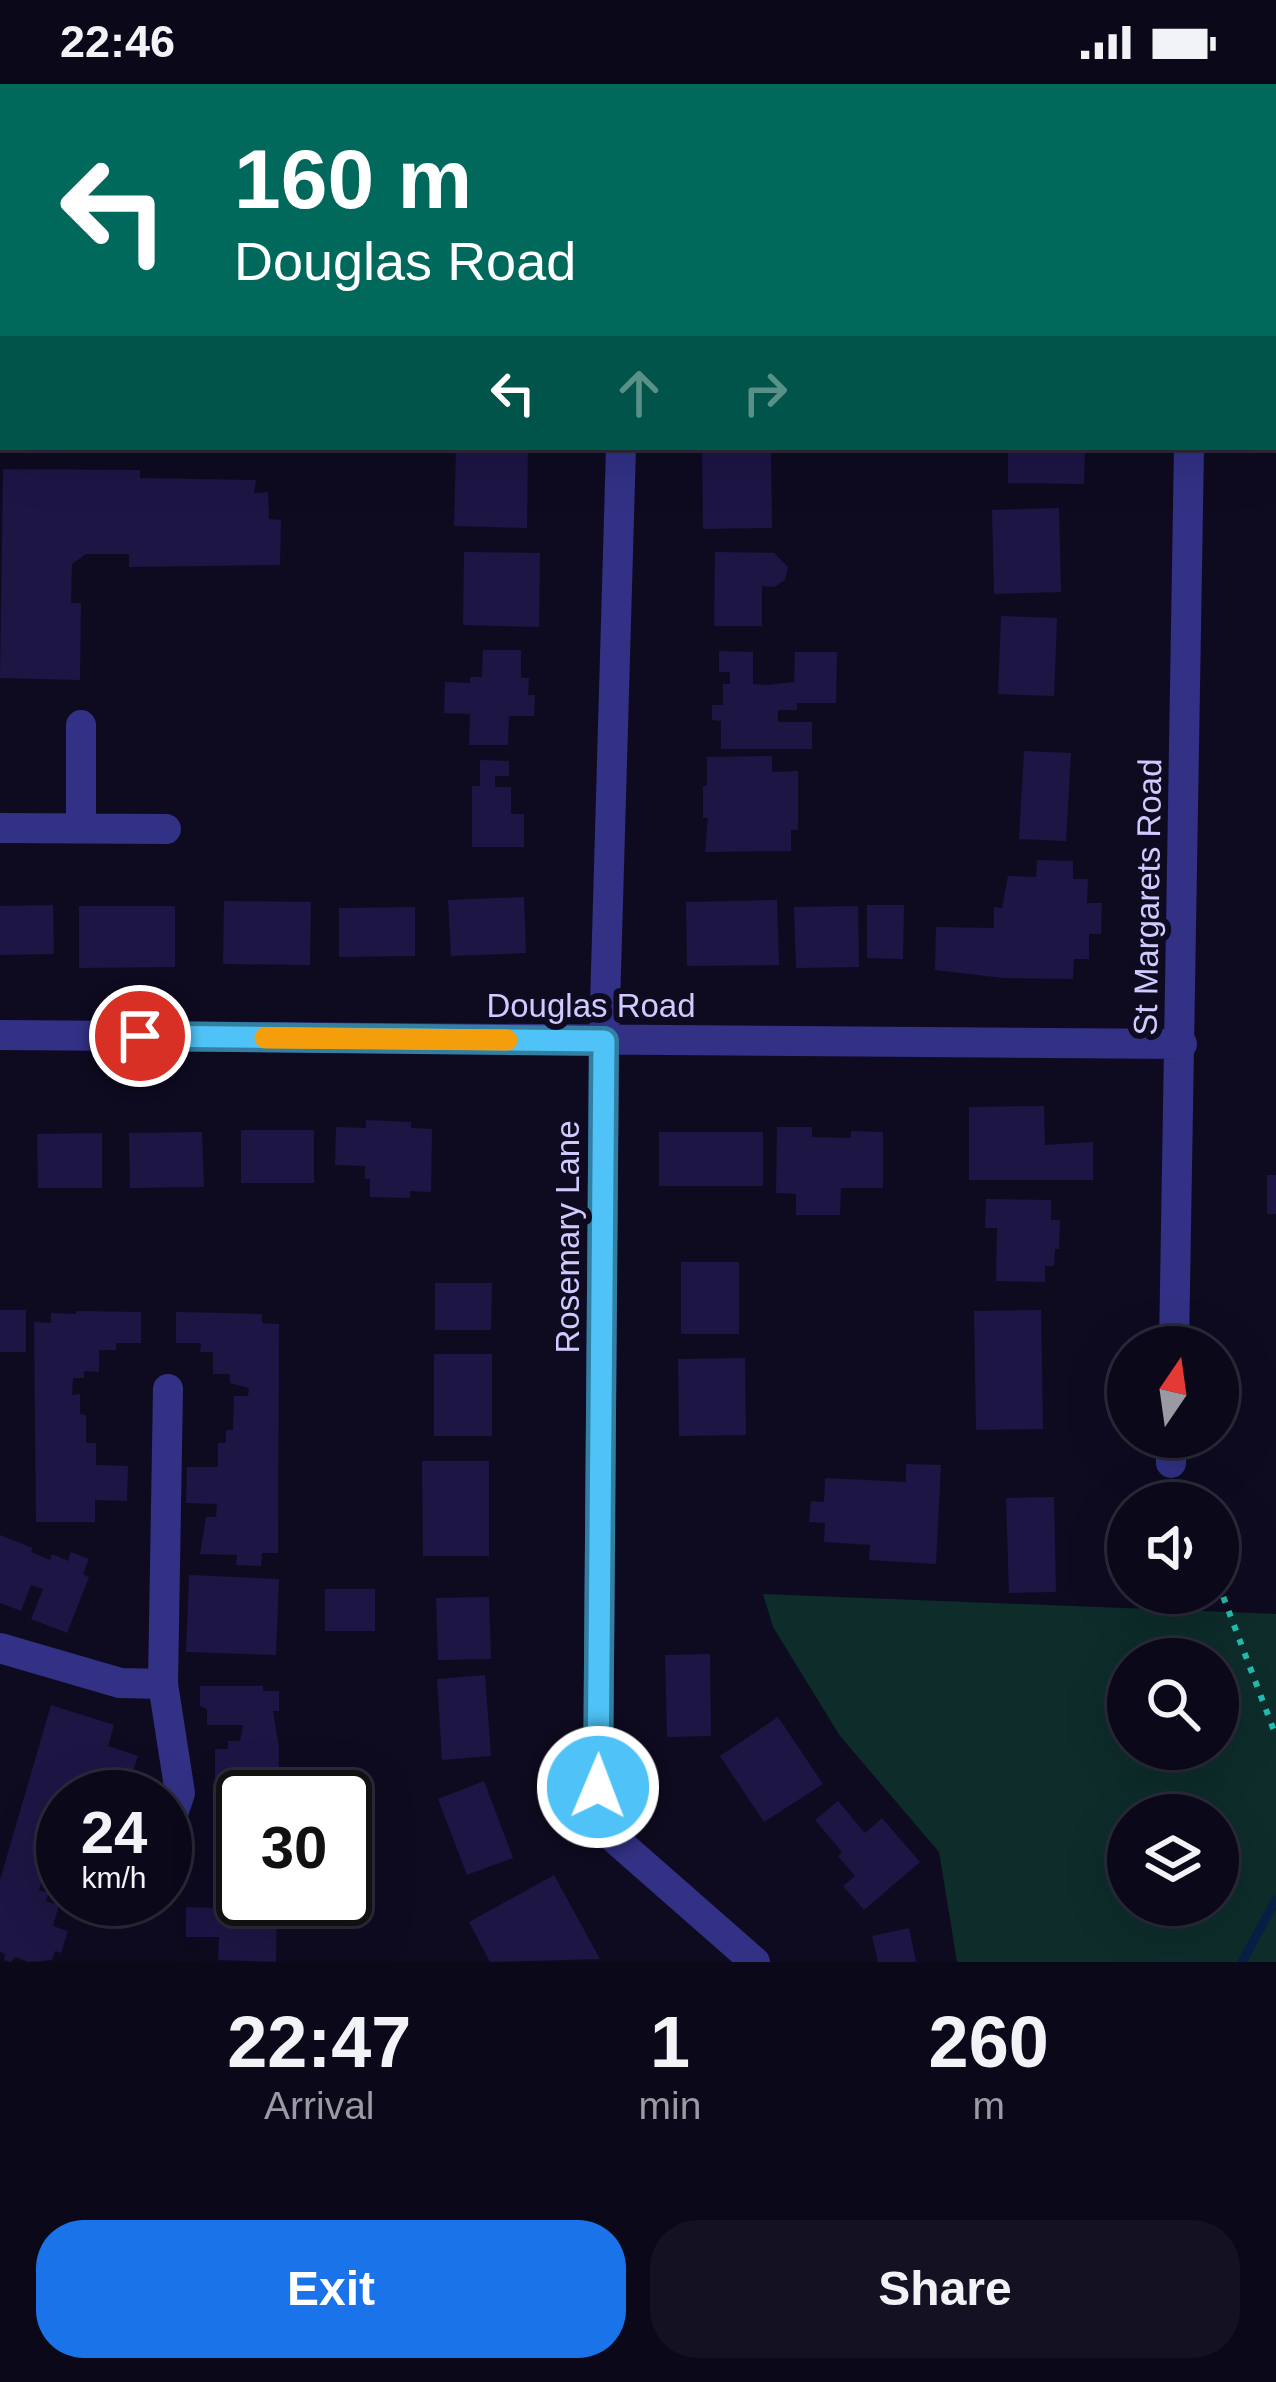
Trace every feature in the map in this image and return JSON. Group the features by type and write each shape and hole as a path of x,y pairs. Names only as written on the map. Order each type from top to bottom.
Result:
{"street":[{"name":"Rosemary Lane","path":"621,450 604,1041 598,1787 616,1840 755,1962"},
{"name":"St Margarets Road","path":"1175,1326 1189,450"},
{"path":"81,725 81,828"},
{"path":"0,828 166,829"},
{"name":"Douglas Road","path":"0,1035 1182,1044"},
{"path":"168,1389 163,1684 176,1770"},
{"path":"0,1648 120,1683 163,1684"}],"path":[{"path":"1230,1614 1276,1736"}],"green space":[{"path":"763,1594 1107,1607 1107,1614 1276,1614 1276,1962 957,1962 939,1852 840,1736 773,1627"}],"building":[{"path":"456,450 528,450 527,528 454,526"},
{"path":"1008,450 1085,450 1084,484 1008,483"},
{"path":"771,452 772,528 703,529 702,453"},
{"path":"3,469 140,470 140,478 256,480 254,493 268,492 269,519 281,520 280,565 129,567 129,554 86,554 72,564 71,603 81,603 80,680 0,678"},
{"path":"1059,508 1061,592 994,594 992,510"},
{"path":"464,552 540,553 539,627 463,625"},
{"path":"715,552 774,553 788,567 785,580 774,587 762,586 762,626 714,626"},
{"path":"1001,616 1057,618 1054,696 998,694"},
{"path":"483,650 521,650 521,678 529,678 528,695 535,695 534,716 509,716 508,745 469,745 470,714 444,713 445,682 470,683 470,677 482,677"},
{"path":"719,651 753,652 753,684 767,685 794,682 795,652 837,652 836,703 797,703 797,710 778,710 778,722 812,722 812,749 721,749 721,721 712,720 712,705 723,705 723,684 730,684 730,672 719,672"},
{"path":"1024,751 1071,753 1066,841 1019,839"},
{"path":"772,756 772,772 798,771 798,830 791,830 791,851 705,852 707,757"},
{"path":"480,760 509,761 509,776 495,776 495,787 511,787 511,814 524,814 524,847 472,847 472,786 480,786"},
{"path":"1037,860 1073,861 1073,879 1088,879 1087,903 1102,903 1101,934 1089,934 1089,959 1074,959 1073,979 935,970 936,927 994,928 994,907 1002,908 1008,876 1036,877"},
{"path":"524,897 526,953 451,956 448,900"},
{"path":"777,900 779,965 687,966 686,902"},
{"path":"224,901 311,902 310,965 223,964"},
{"path":"53,905 54,954 0,955 0,906"},
{"path":"867,905 904,905 903,959 867,958"},
{"path":"79,906 175,906 175,967 79,968"},
{"path":"858,906 859,967 796,968 794,907"},
{"path":"415,907 415,956 339,957 339,908"},
{"path":"1044,1106 1045,1145 1093,1142 1093,1180 969,1180 969,1107"},
{"path":"366,1120 411,1122 411,1128 432,1129 431,1192 410,1191 410,1198 370,1197 365,1166 335,1165 336,1127 366,1128"},
{"path":"777,1127 812,1127 812,1137 851,1138 851,1131 883,1132 883,1188 841,1188 840,1215 796,1215 796,1194 776,1193"},
{"path":"241,1130 314,1130 314,1183 241,1183"},
{"path":"202,1132 204,1187 130,1188 129,1133"},
{"path":"659,1132 763,1132 763,1186 659,1186"},
{"path":"102,1133 102,1188 38,1188 37,1134"},
{"path":"1267,1175 1276,1175 1276,1214 1267,1214"},
{"path":"986,1199 1051,1200 1051,1220 1060,1220 1059,1249 1055,1249 1054,1266 1045,1266 1045,1282 996,1281 997,1228 985,1228"},
{"path":"681,1262 739,1262 739,1334 681,1334"},
{"path":"435,1283 492,1283 491,1330 435,1330"},
{"path":"0,1310 26,1310 26,1352 0,1352"},
{"path":"1041,1310 1043,1429 976,1430 974,1311"},
{"path":"141,1312 141,1343 116,1343 116,1350 99,1350 99,1372 84,1371 84,1378 73,1378 72,1395 80,1394 80,1414 86,1415 86,1443 96,1443 96,1465 128,1466 127,1501 95,1500 95,1522 36,1522 34,1322 51,1323 51,1313"},
{"path":"176,1312 262,1314 262,1323 279,1324 278,1553 262,1553 261,1566 236,1565 237,1555 200,1554 206,1517 216,1517 217,1504 186,1503 187,1467 218,1467 218,1443 226,1443 226,1430 233,1430 234,1396 248,1396 249,1388 230,1383 230,1374 213,1374 213,1352 200,1352 201,1343 176,1343"},
{"path":"434,1354 492,1354 492,1436 434,1436"},
{"path":"745,1358 746,1435 679,1436 678,1359"},
{"path":"422,1461 489,1461 489,1556 423,1556"},
{"path":"906,1464 941,1465 936,1564 869,1560 870,1545 824,1542 825,1523 809,1522 811,1501 824,1502 825,1478 906,1482"},
{"path":"1054,1497 1056,1592 1009,1593 1006,1498"},
{"path":"0,1535 50,1560 52,1554 68,1561 71,1552 89,1559 83,1574 89,1577 67,1633 31,1619 43,1589 31,1585 21,1611 0,1603"},
{"path":"189,1575 279,1579 276,1655 186,1652"},
{"path":"325,1589 375,1589 375,1631 325,1631"},
{"path":"489,1597 491,1659 438,1660 436,1598"},
{"path":"710,1654 711,1736 667,1737 665,1655"},
{"path":"485,1675 491,1756 442,1760 437,1679"},
{"path":"200,1686 263,1686 263,1691 279,1691 279,1711 273,1711 279,1770 216,1770 215,1796 215,1749 228,1749 228,1741 240,1741 243,1725 207,1725 207,1709 200,1706"},
{"path":"51,1705 114,1725 108,1746 138,1756 133,1770 36,1770 36,1926 68,1931 61,1953 55,1951 52,1960 4,1960 0,1880"},
{"path":"778,1717 823,1784 764,1822 720,1756"},
{"path":"484,1781 513,1858 467,1875 438,1799"},
{"path":"838,1801 865,1833 882,1818 920,1862 864,1910 843,1886 855,1876 838,1856 842,1852 815,1820"},
{"path":"554,1875 600,1959 490,1962 469,1922"},
{"path":"192,1907 216,1908 216,1926 277,1926 276,1962 218,1960 219,1937 186,1937 186,1926 192,1926"},
{"path":"909,1928 916,1962 878,1962 872,1936"}],"waterway":[{"path":"1242,1962 1276,1900"}],"slow traffic":[{"path":"265,1038 507,1040"}],"route":[{"path":"140,1036 604,1041 598,1787"}]}
